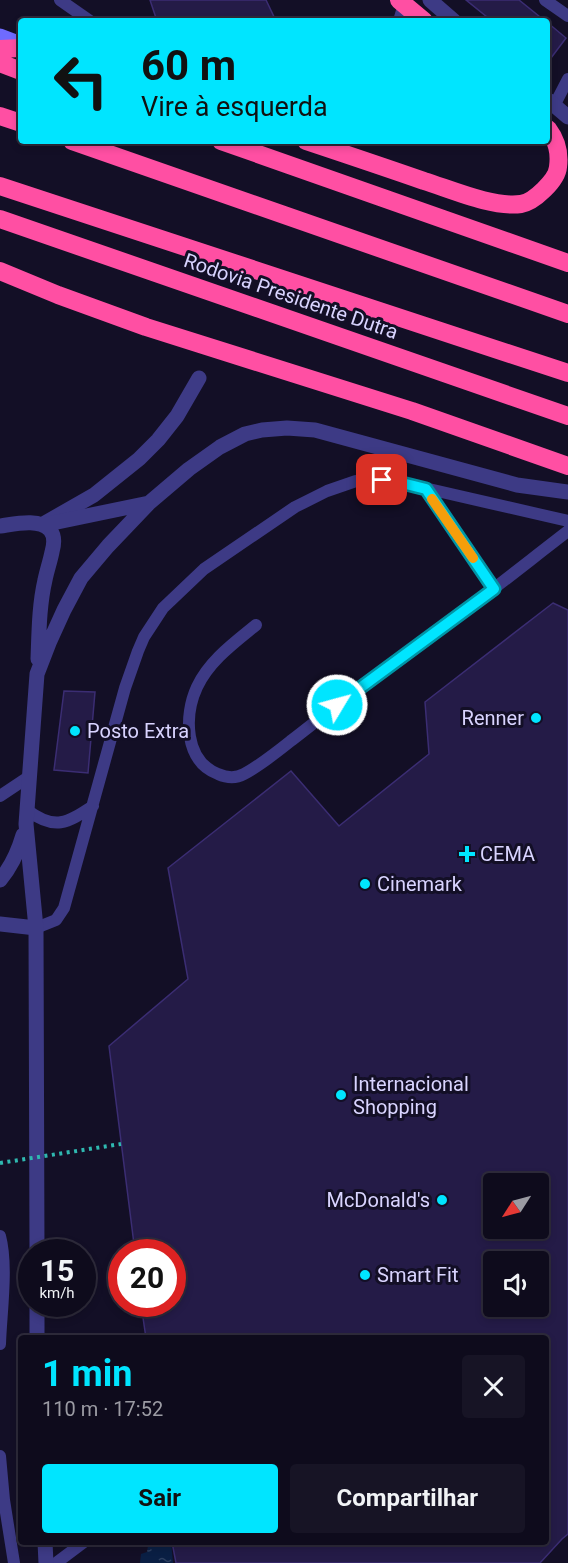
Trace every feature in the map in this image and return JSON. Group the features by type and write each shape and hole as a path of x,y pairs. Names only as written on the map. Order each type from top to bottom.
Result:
{"highway":[{"path":"400,8 418,18"},
{"path":"0,50 18,47"},
{"path":"0,63 18,70"},
{"path":"0,116 18,122"},
{"path":"315,144 466,195 502,204 522,204 534,199 558,171 560,152 550,133"},
{"path":"81,144 568,314"},
{"path":"230,144 568,263"},
{"name":"Rodovia Presidente Dutra","path":"0,186 568,373"},
{"name":"Rodovia Presidente Dutra","path":"0,219 568,416"},
{"path":"0,271 146,327 412,411 568,466"}],"main road":[{"path":"0,36 18,45"}],"street":[{"path":"430,0 451,18"},
{"path":"551,103 568,117"},
{"path":"43,525 94,495 139,459 177,416 199,378"},
{"path":"37,674 48,643 81,579 108,546 149,503 189,469 220,447 245,434 287,428 315,430 517,485 568,492"},
{"path":"0,526 27,523 43,525 149,503"},
{"path":"37,1239 36,928 27,817 40,609 54,545 53,535 43,525"},
{"path":"0,880 18,852 27,817"},
{"path":"0,924 36,928"},
{"path":"37,1317 37,1335"},
{"path":"45,1545 46,1563"}],"lane":[{"path":"60,0 86,18"},
{"path":"545,0 568,16"},
{"path":"551,103 568,79"},
{"path":"36,928 56,920 64,908 125,688 144,637 163,608 204,569 295,507 327,491 356,481 394,481 568,521"},
{"path":"426,489 494,589"},
{"path":"256,625 209,668 197,686 189,710 189,733 193,750 201,762 214,772 228,778 242,775 276,752 568,531"},
{"path":"0,796 30,776"},
{"path":"27,817 59,823 73,819 93,806"},
{"path":"0,1236 3,1275 0,1344"},
{"path":"0,1456 4,1500 15,1563"},
{"path":"0,1541 13,1547"},
{"path":"56,1563 80,1545"}],"path":[{"path":"0,1163 121,1144"}],"water":[{"path":"171,1545 173,1563 140,1563 141,1554 147,1552 148,1546"}],"building":[{"path":"150,0 266,0 275,18 156,18"},
{"path":"466,0 519,0 541,18 488,18"},
{"path":"550,25 566,38 550,59"},
{"name":"Internacional Shopping","path":"553,603 568,610 568,1534 540,1563 176,1563 173,1545 549,1545 549,1335 146,1335 143,1317 186,1317 186,1239 133,1239 109,1046 188,979 168,868 291,771 339,826 429,754 425,702"},
{"name":"Posto Extra","path":"64,691 95,692 88,773 54,770"}],"slow traffic":[{"path":"432,499 473,558"}],"place":[{"name":"Renner","path":"536,718"},
{"name":"Posto Extra","path":"75,731"},
{"name":"CEMA","path":"467,854"},
{"name":"Cinemark","path":"365,884"},
{"name":"Internacional Shopping","path":"341,1095"},
{"name":"McDonald's","path":"442,1200"},
{"name":"Smart Fit","path":"365,1275"}],"route":[{"path":"337,705 494,589 426,489 382,480"}]}
